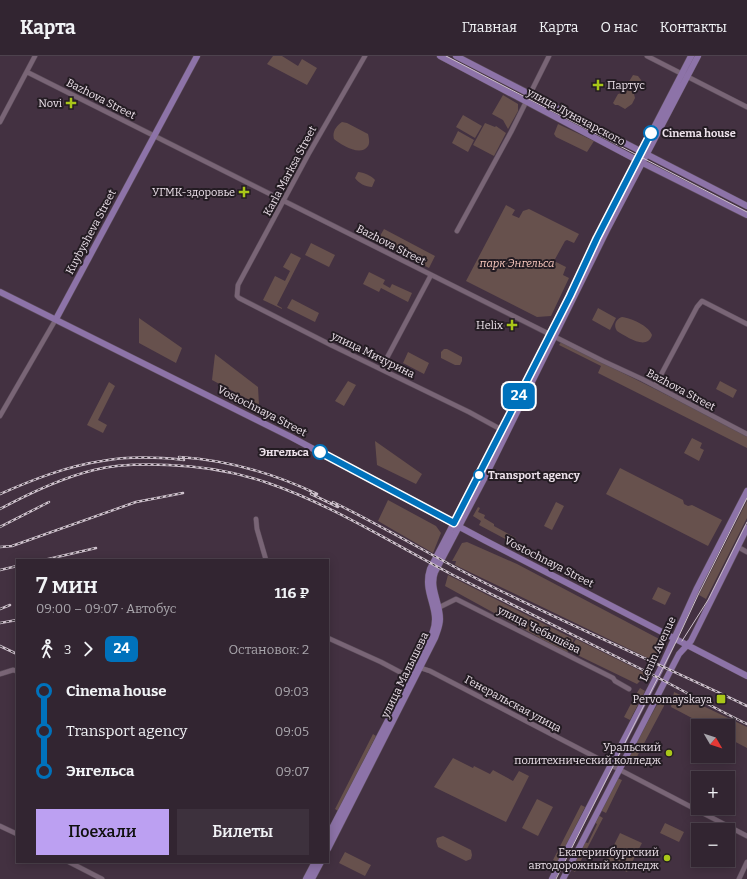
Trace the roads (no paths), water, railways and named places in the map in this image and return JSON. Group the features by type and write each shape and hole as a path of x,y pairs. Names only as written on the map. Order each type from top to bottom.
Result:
{"main road":[{"name":"Kuybysheva Street","path":"56,319 197,56"},
{"name":"улица Луначарского","path":"440,56 526,102 747,215"},
{"name":"улица Луначарского","path":"456,56 747,206"},
{"path":"684,76 691,56"},
{"path":"456,524 502,430 552,335 597,238 644,154 684,76 698,56"},
{"name":"Vostochnaya Street","path":"0,292 271,426 747,676"},
{"name":"улица Малышева","path":"329,847 412,678 435,624 435,615 428,589 428,576 456,524 485,477 552,335"},
{"name":"Lenin Avenue","path":"552,879 660,670 697,588 747,491"},
{"name":"улица Малышева","path":"412,678 421,668 432,647 438,629 440,618 433,588 433,578 456,524"},
{"name":"Lenin Avenue","path":"563,879 679,654 691,641 747,528"},
{"path":"329,834 412,678"},
{"path":"306,879 314,863"},
{"path":"312,879 320,863"}],"street":[{"path":"0,122 35,56"},
{"name":"Karla Marksa Street","path":"237,296 238,285 308,155 365,56"},
{"path":"457,230 549,56"},
{"path":"647,56 747,107"},
{"name":"Bazhova Street","path":"27,72 655,386 747,434"},
{"path":"381,369 431,275"},
{"name":"улица Мичурина","path":"237,296 317,338 469,412 502,430"},
{"path":"655,386 696,307 702,301 747,324"},
{"name":"Kuybysheva Street","path":"0,416 56,319"},
{"path":"256,520 257,529 266,559"},
{"path":"738,547 747,552"},
{"name":"улица Чебышёва","path":"438,608 456,599 613,678 615,681 629,689"},
{"path":"329,638 412,678"},
{"path":"414,671 421,668 430,671 747,836"},
{"path":"0,674 12,670 16,671"},
{"path":"0,826 16,834"},
{"path":"738,879 747,862"},
{"path":"72,863 102,879"}],"tram line":[{"path":"446,56 747,212"},
{"path":"556,879 747,498"},
{"path":"682,641 708,600 747,522"}],"railway":[{"path":"179,457 232,464 267,474 317,494"},
{"path":"0,494 50,474 89,463 112,459 133,458 184,460"},
{"path":"0,509 58,482 82,473 112,467 131,465 181,466 219,470 256,479 291,492 338,513 451,574 747,724"},
{"path":"0,547 12,546 136,502 183,493"},
{"path":"311,494 338,507"},
{"path":"0,527 49,502"},
{"path":"333,502 501,591 747,706"},
{"path":"48,559 96,548"},
{"path":"0,570 16,566"},
{"path":"0,609 10,605"},
{"path":"0,623 16,620"},
{"path":"0,646 16,654"}],"place":[{"name":"Партус","path":"598,85"},
{"name":"Novi","path":"71,103"},
{"name":"Cinema house","path":"651,133"},
{"name":"УГМК-здоровье","path":"244,192"},
{"name":"Helix","path":"512,325"},
{"name":"Энгельса","path":"320,452"},
{"name":"Transport agency","path":"479,475"},
{"name":"Pervomayskaya","path":"721,699"},
{"name":"Уральский политехнический колледж","path":"669,753"},
{"name":"Екатеринбургский автодорожный колледж","path":"667,858"}],"park label":[{"name":"парк Энгельса","path":"517,263"}]}
